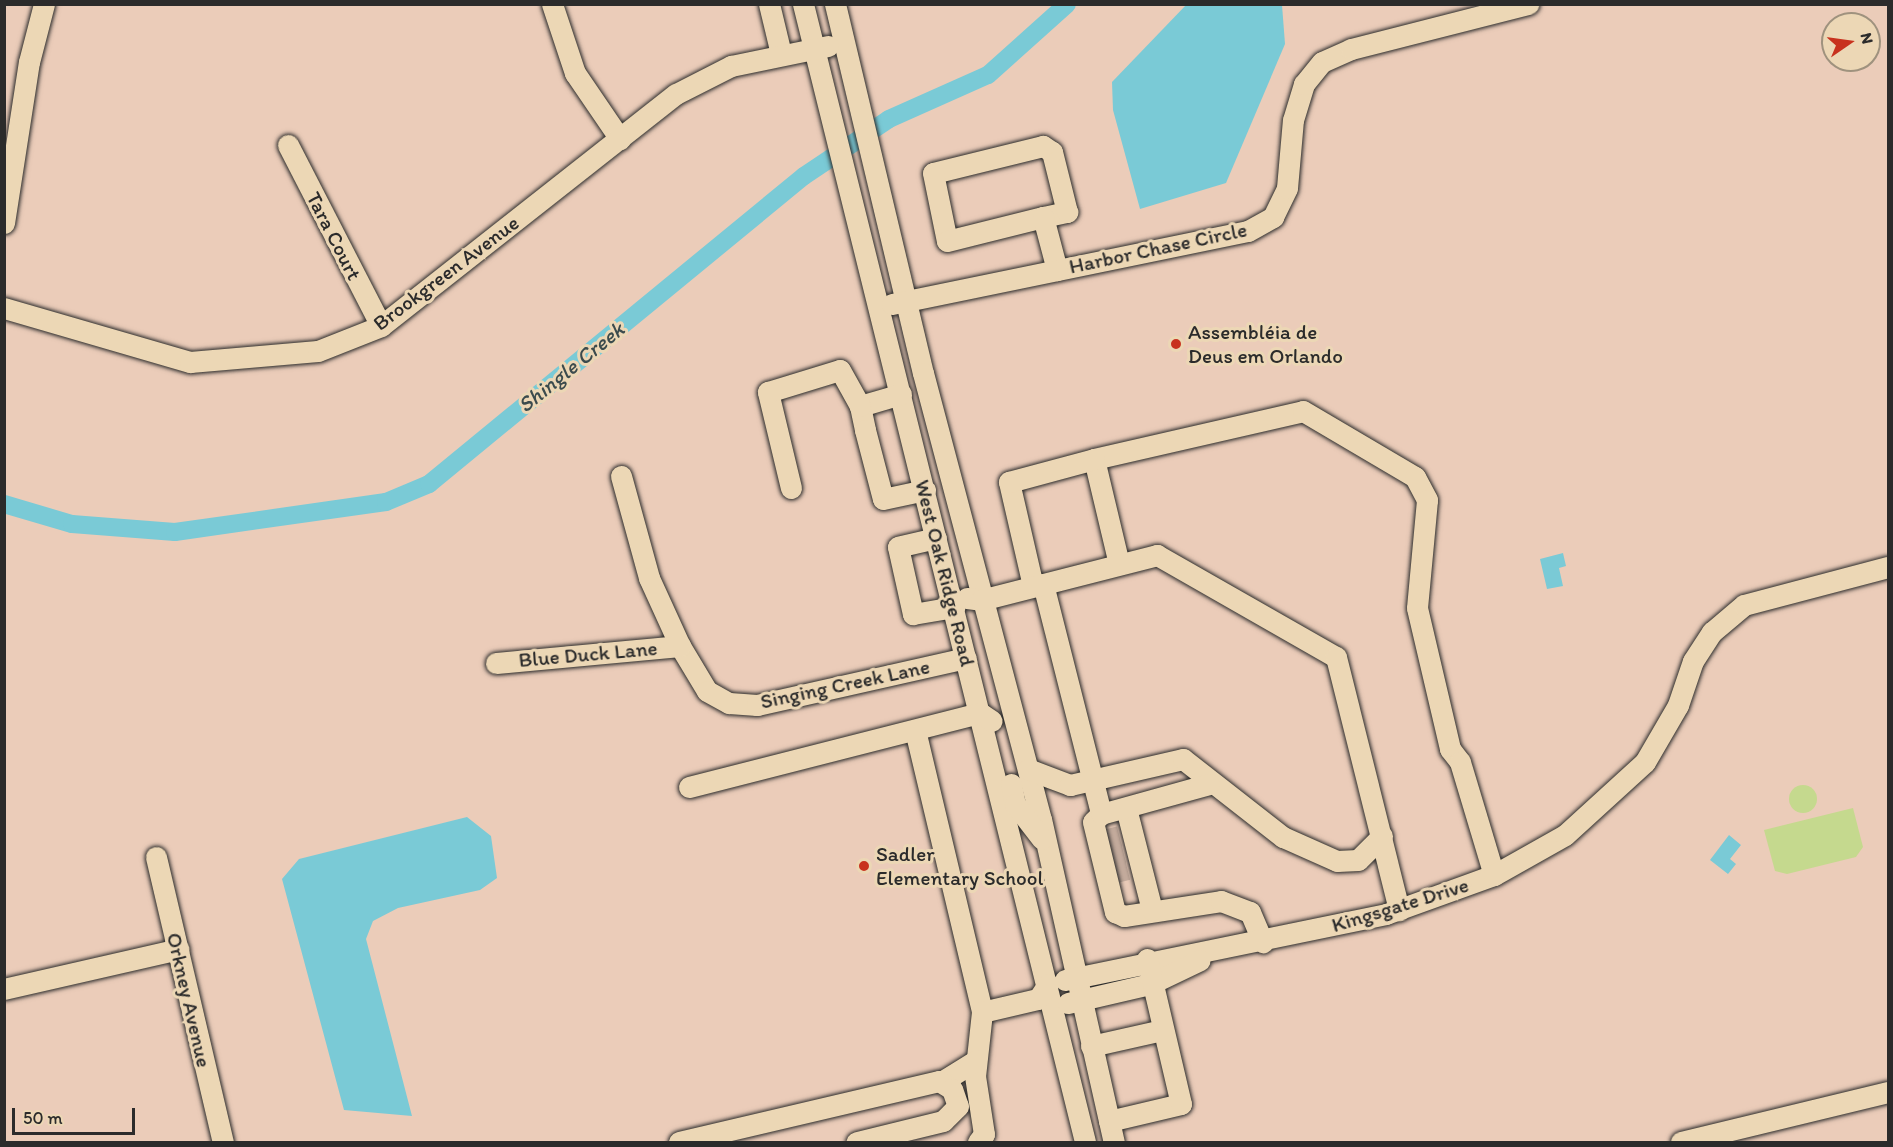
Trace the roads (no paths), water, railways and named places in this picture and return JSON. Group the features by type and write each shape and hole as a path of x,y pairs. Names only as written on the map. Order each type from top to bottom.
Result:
{"street":[{"path":"4,223 29,62 44,4"},
{"path":"552,4 574,73 620,139"},
{"path":"769,4 781,54"},
{"name":"West Oak Ridge Road","path":"803,4 854,196 879,307 980,713 1046,996 1085,1143"},
{"name":"West Oak Ridge Road","path":"835,4 981,600 1048,847 1114,1143"},
{"name":"Harbor Chase Circle","path":"879,307 1248,231 1273,217 1287,188 1293,120 1304,84 1322,62 1351,49 1528,4"},
{"path":"814,46 829,46 852,131 870,148"},
{"name":"Brookgreen Avenue","path":"4,308 190,362 318,351 381,326 676,94 730,66 814,46"},
{"name":"Tara Court","path":"288,145 381,326"},
{"path":"1043,146 1052,152 1067,212 1043,217 947,241 933,173 1043,146"},
{"path":"1043,217 1057,270"},
{"path":"790,488 768,392 840,370 860,406 883,499 926,495 946,513 966,598 981,600 1157,555 1336,657 1399,910"},
{"path":"860,406 901,394"},
{"path":"1101,814 1009,482 1094,459 1304,411 1415,477 1427,500 1417,608 1450,749 1460,762 1494,875"},
{"path":"1094,459 1119,564"},
{"name":"Singing Creek Lane","path":"621,476 649,578 680,646 707,691 729,703 757,705 966,658"},
{"path":"936,538 898,546 913,614 954,607"},
{"name":"Kingsgate Drive","path":"1046,996 1077,977 1147,959 1212,954 1399,910 1494,875 1565,835 1645,762 1678,705 1693,661 1712,632 1744,605 1888,567"},
{"name":"Blue Duck Lane","path":"496,663 680,646"},
{"path":"689,787 980,713 997,724 1015,804 1048,847"},
{"path":"915,730 982,1012 976,1060 984,1115 978,1143"},
{"path":"1028,769 1070,785 1183,759 1209,784 1283,837 1337,861 1358,860 1382,836"},
{"path":"1152,910 1118,854 1093,822 1101,814 1209,784"},
{"path":"1041,819 1070,785"},
{"path":"1126,808 1118,854 1119,916 1208,899 1236,904 1251,912 1263,942"},
{"name":"Orkney Avenue","path":"156,857 223,1143"},
{"path":"4,989 178,949"},
{"name":"Kingsgate Drive","path":"1046,996 1082,999 1150,984 1212,954"},
{"path":"1109,1121 1181,1104 1150,984 1147,959"},
{"path":"982,1012 1046,996"},
{"path":"1091,1046 1162,1030"},
{"path":"680,1143 943,1081 976,1060"},
{"path":"857,1143 953,1115 956,1097 943,1081"},
{"path":"1681,1143 1888,1092"}],"water":[{"path":"1187,4 1282,5 1285,44 1226,183 1140,209 1113,110 1112,82"},
{"path":"1563,553 1566,566 1559,568 1563,586 1547,589 1540,559"},
{"path":"467,817 491,836 497,878 480,890 398,908 373,921 366,939 412,1116 344,1110 282,879 299,859"},
{"path":"1729,835 1741,845 1730,859 1736,864 1728,874 1710,860"}],"waterway":[{"name":"Shingle Creek","path":"4,504 72,524 175,532 386,502 429,484 804,176 889,119 988,75 1067,4"}],"tunnel":[{"path":"1104,840 1120,836"},
{"path":"1108,856 1124,852"},
{"path":"1112,873 1128,869"}],"place":[{"name":"Assembléia de Deus em Orlando","path":"1176,344"},
{"name":"Sadler Elementary School","path":"864,866"}]}
